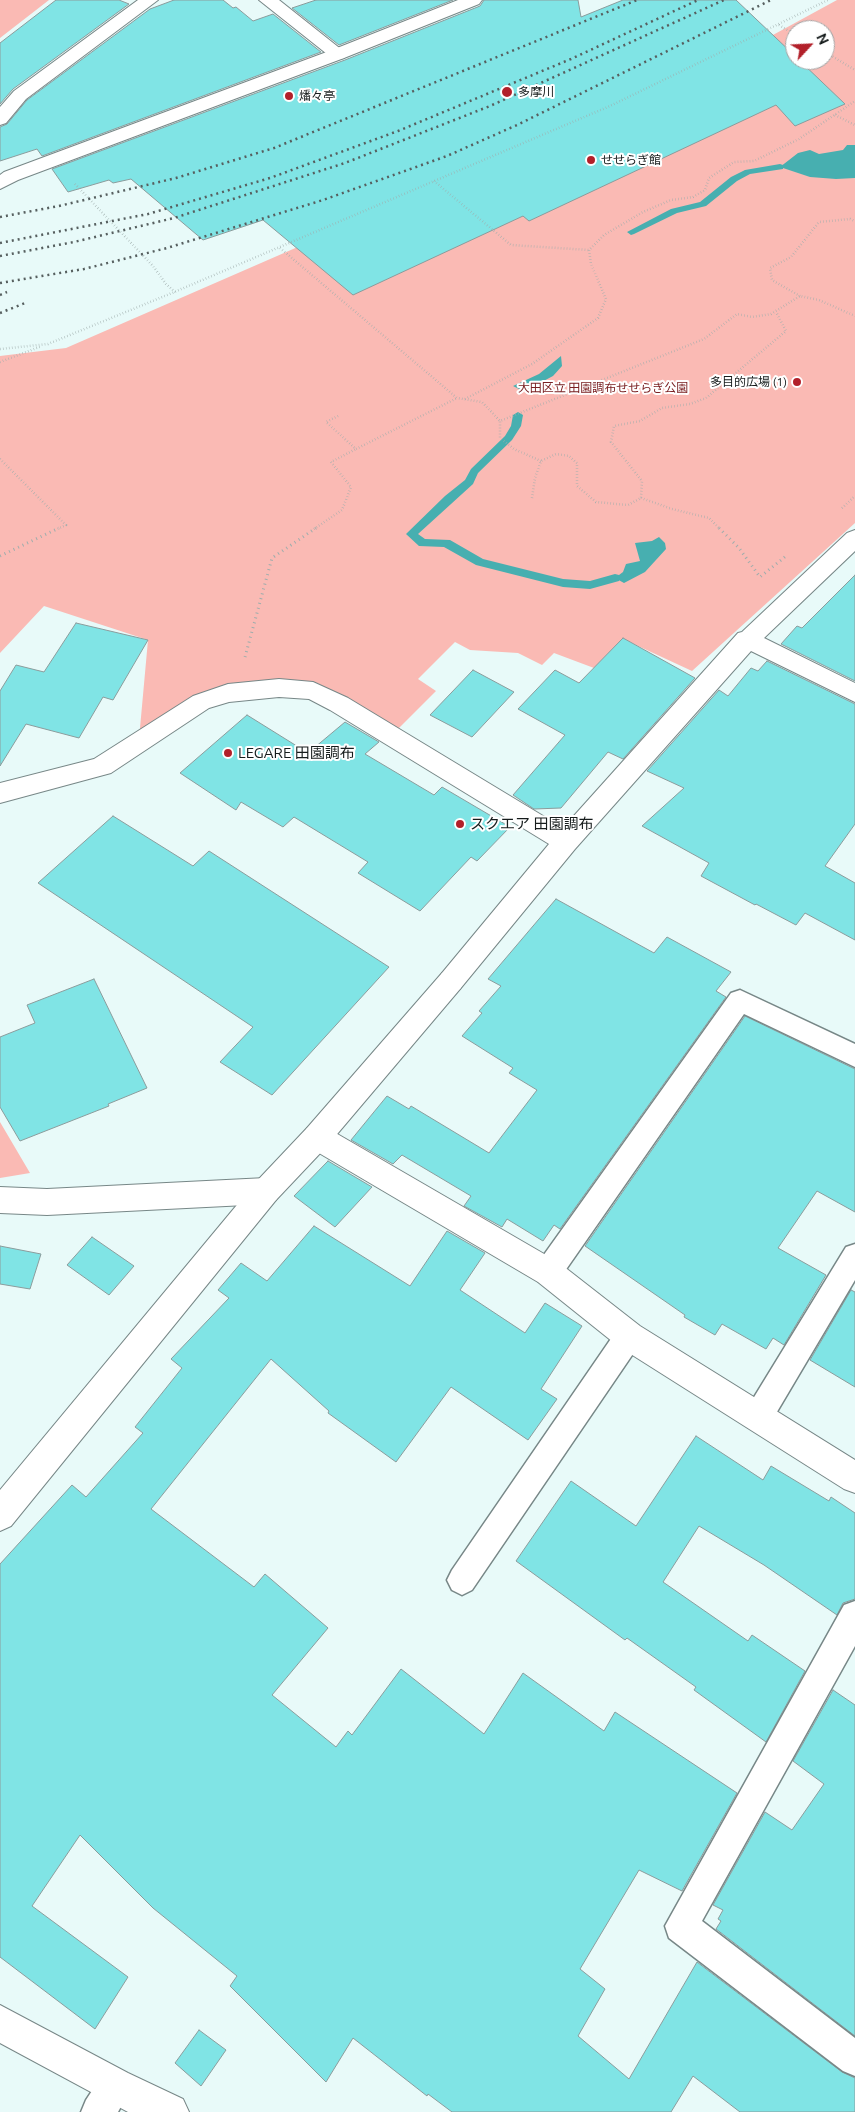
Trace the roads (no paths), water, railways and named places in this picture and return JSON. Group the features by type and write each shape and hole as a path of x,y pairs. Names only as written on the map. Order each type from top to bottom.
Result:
{"street":[{"path":"0,119 20,95 150,0"},
{"path":"268,0 338,54"},
{"path":"0,183 11,176 338,54 473,0"},
{"path":"0,1515 266,1191 316,1137 566,842 746,639 855,538"},
{"path":"746,639 855,693"},
{"path":"0,793 102,766 201,702 228,693 279,688 313,692 339,704 566,842"},
{"path":"316,1137 548,1272 629,1336 855,1478"},
{"path":"0,1200 47,1202 266,1191"},
{"path":"0,2022 106,2099 170,2112"}],"lane":[{"path":"548,1272 740,1000 855,1056"},
{"path":"758,1417 855,1256"},
{"path":"462,1580 629,1336"},
{"path":"855,1616 681,1926 855,2059"}],"water":[{"path":"847,145 855,145 855,178 810,177 780,167 798,153 810,150 819,154 843,150"},
{"path":"561,356 562,366 553,376 536,385 519,389 513,386 539,374"},
{"path":"659,537 665,543 666,549 645,572 624,583 615,578 623,572 626,564 640,561 635,543 652,541"}],"waterway":[{"path":"631,232 674,211 703,204 734,179 748,172 780,167"},
{"path":"518,415 516,426 509,438 474,471 469,482 411,534 423,543 446,543 480,562 563,583 590,585 615,578"}],"railway":[{"path":"0,217 59,206 176,178 274,148 637,0"},
{"path":"0,243 148,214 270,178 398,131 571,59 698,0"},
{"path":"0,256 74,242 174,218 345,163 490,106 724,0"},
{"path":"0,283 84,269 167,248 323,200 447,156 517,125 771,0"},
{"path":"0,295 7,292"},
{"path":"0,313 25,303"}],"place":[{"name":"多摩川","path":"507,92"},
{"name":"燔々亭","path":"289,96"},
{"name":"せせらぎ館","path":"591,160"},
{"name":"多目的広場 (1)","path":"797,382"},
{"name":"LEGARE 田園調布","path":"228,753"},
{"name":"スクエア 田園調布","path":"460,824"}],"park label":[{"name":"大田区立 田園調布せせらぎ公園","path":"603,388"}]}
